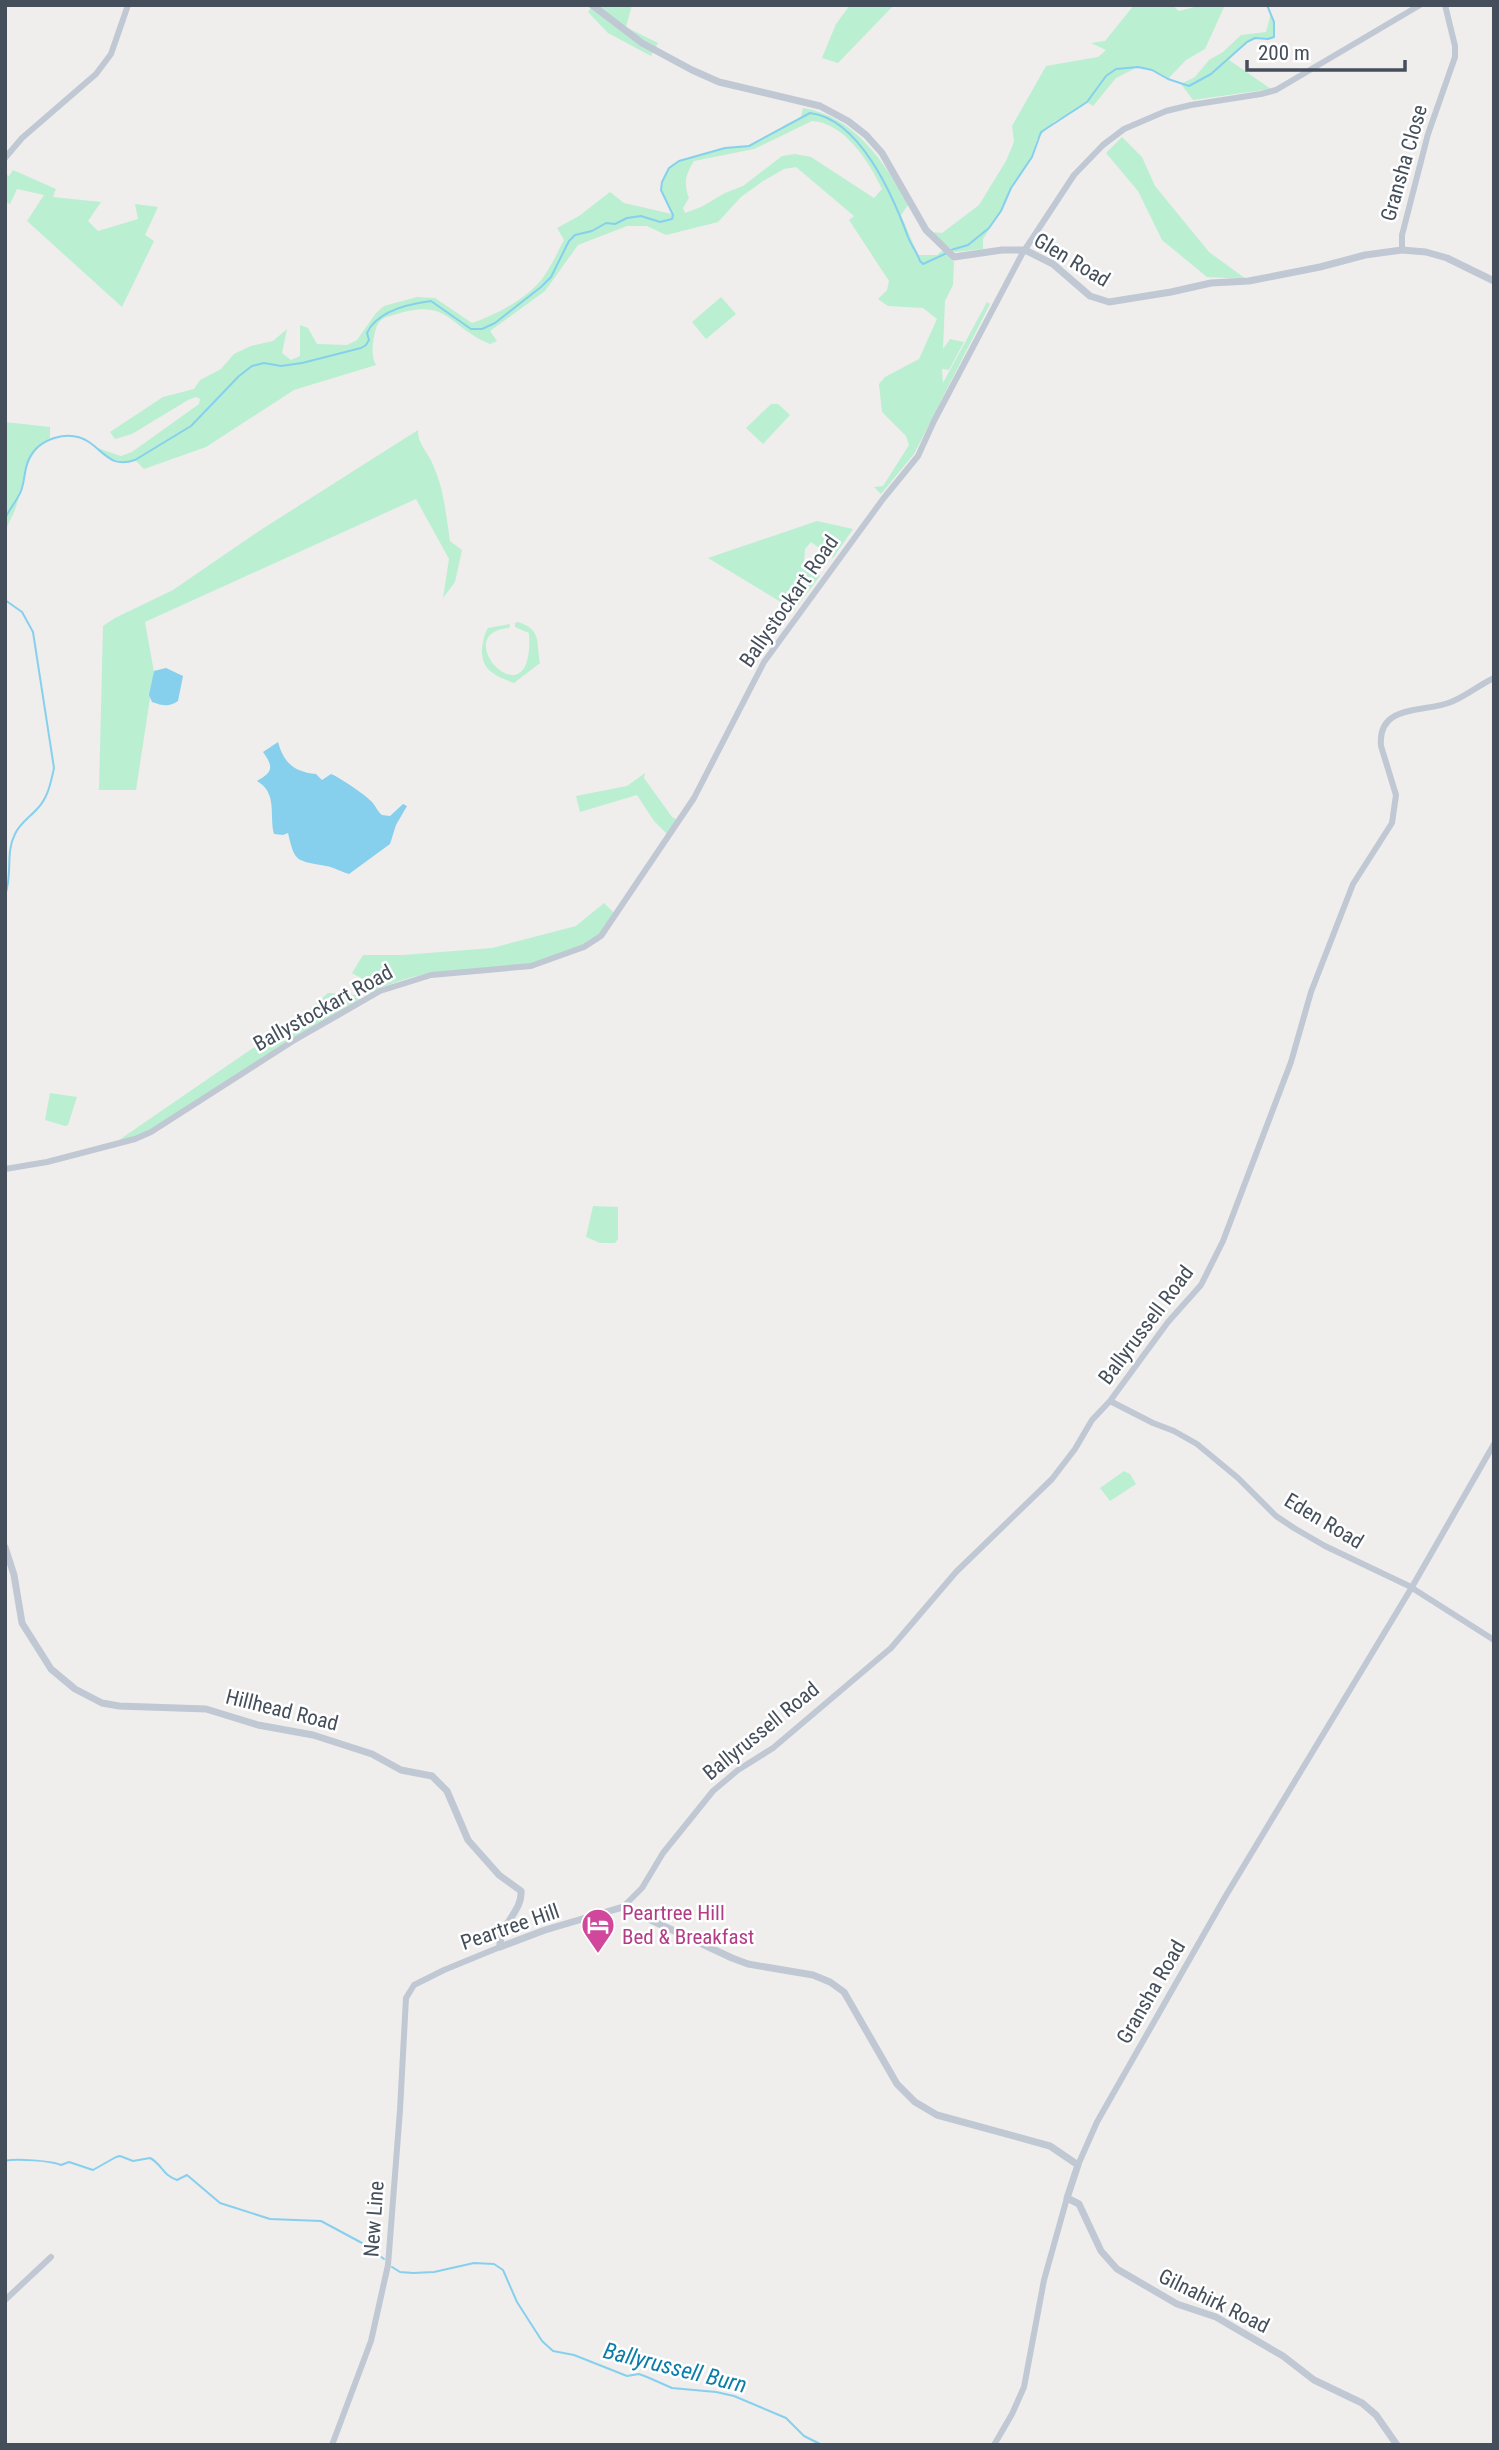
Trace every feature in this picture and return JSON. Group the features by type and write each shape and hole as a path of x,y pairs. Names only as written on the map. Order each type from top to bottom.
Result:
{"street":[{"path":"5,158 23,138 96,74 111,54 128,5"},
{"name":"Glen Road","path":"592,5 642,43 692,70 719,82 820,106 848,121 866,135 882,153 926,230 949,252 960,257 1002,250 1025,250 1053,264 1090,296 1109,302 1211,283 1249,281 1364,255 1402,250 1438,255 1494,281"},
{"name":"Ballystockart Road","path":"5,1169 47,1162 135,1139 151,1132 293,1041 380,991 431,975 531,966 584,947 601,936 694,798 764,662 875,510 918,456 1025,250 1074,175 1103,145 1124,129 1166,111 1191,104 1261,94 1276,89 1420,5"},
{"name":"Gransha Close","path":"1402,250 1402,234 1428,134 1455,57 1445,5"},
{"name":"Ballyrussell Road","path":"623,1907 642,1888 663,1853 713,1791 738,1770 773,1748 891,1648 956,1572 1052,1479 1075,1449 1092,1420 1110,1401 1168,1322 1201,1285 1223,1241 1291,1062 1311,992 1345,904 1358,874 1392,823 1396,795 1381,746 1384,726 1402,713 1448,703 1494,678"},
{"name":"Eden Road","path":"1110,1401 1197,1444 1238,1478 1276,1516 1294,1528 1347,1557 1412,1587 1494,1640"},
{"name":"Gransha Road","path":"994,2445 1024,2387 1042,2290 1067,2197 1078,2165 1103,2111 1225,1897 1412,1587 1494,1444"},
{"name":"Hillhead Road","path":"5,1547 14,1575 22,1623 28,1635 51,1669 88,1698 119,1706 206,1709 258,1725 340,1742 372,1754 401,1770 426,1774 437,1779 447,1791 468,1840 499,1875 521,1891 521,1899 500,1937 500,1947"},
{"path":"623,1907 748,1964 813,1975 830,1982 844,1992 897,2084 915,2102 937,2115 1050,2146 1078,2165"},
{"name":"Peartree Hill","path":"411,1987 444,1970 545,1930 623,1907"},
{"name":"New Line","path":"332,2445 372,2341 388,2265 400,2110 404,2006 411,1987"},
{"name":"Gilnahirk Road","path":"1067,2197 1079,2204 1101,2252 1117,2269 1177,2304 1223,2321 1283,2356 1314,2380 1362,2403 1376,2415 1397,2445"},
{"path":"5,2300 51,2257"}],"green space":[{"path":"593,5 632,5 626,27 658,43 651,56 608,33 588,12"},
{"path":"850,5 894,5 838,63 822,58 836,24"},
{"path":"1134,5 1172,5 1179,11 1202,5 1225,5 1205,49 1186,60 1168,79 1152,70 1138,67 1116,78 1093,106 1087,102 1055,121 1037,139 1032,157 1011,188 1001,211 983,239 983,249 955,252 931,232 942,233 979,205 1006,161 1014,142 1012,126 1046,66 1098,57 1106,50 1091,43 1105,41"},
{"path":"1271,13 1274,37 1252,39 1229,60 1271,89 1193,100 1181,84 1195,77 1209,60 1223,52 1241,35 1266,32"},
{"path":"803,108 821,113 853,131 866,143 889,173 908,205 901,215 918,255 937,255 943,250 954,262 953,285 945,301 943,349 950,339 964,342 949,370 942,369 943,383 987,302 990,304 914,454 881,494 874,487 883,486 909,445 906,436 882,412 879,384 885,377 919,359 937,319 923,308 888,306 878,299 887,290 889,281 849,220 854,216 796,167 784,169 763,181 741,197 718,222 666,235 647,226 627,226 578,245 545,291 490,331 497,341 490,344 438,312 427,309 397,314 382,320 376,328 373,352 376,365 294,390 206,447 144,469 135,460 114,460 97,448 121,456 132,452 199,404 200,399 196,397 188,400 132,434 115,439 110,432 163,397 194,389 200,380 221,369 234,354 251,346 273,341 287,329 282,353 291,360 300,356 300,325 308,328 317,344 347,345 357,340 384,306 417,297 435,298 472,323 491,315 519,300 542,279 564,240 557,228 579,216 610,192 624,203 672,214 661,190 669,168 679,161 724,148 749,146 801,117","holes":["812,121 824,123 845,136 863,156 882,189 874,198 811,157 795,154 782,156 743,186 685,213 683,208 689,198 686,179 694,161 754,149"]},
{"path":"1122,137 1142,157 1155,186 1209,252 1246,279 1207,277 1162,240 1138,191 1106,153"},
{"path":"13,170 56,189 53,197 101,202 88,221 98,231 138,219 135,204 158,207 145,235 154,241 122,307 27,221 44,195 17,189 10,204 5,202 5,174 9,176"},
{"path":"721,297 736,314 706,339 692,322"},
{"path":"771,404 778,404 790,415 763,444 746,428"},
{"path":"5,422 50,427 50,438 41,444 30,460 5,533"},
{"path":"418,430 419,439 440,483 450,541 462,550 455,582 443,598 449,559 416,499 145,622 154,672 136,790 99,790 103,626 173,590 259,531"},
{"path":"817,521 853,529 833,558 811,542 805,549 804,563 817,570 820,576 794,610 708,558"},
{"path":"518,622 534,633 538,642 540,663 514,683 487,668 482,649 488,628 510,624 509,628 492,634 486,644 489,657 497,668 508,674 519,673 527,660 529,633 515,627"},
{"path":"645,773 644,778 672,817 679,821 670,837 654,821 637,795 580,812 576,796 627,786"},
{"path":"604,903 616,915 599,935 579,949 556,958 532,964 424,974 370,993 363,979 352,973 363,955 403,955 492,948 576,926"},
{"path":"328,993 357,995 360,999 149,1130 135,1137 119,1140 250,1050 291,1026"},
{"path":"50,1093 77,1097 68,1125 45,1120"},
{"path":"593,1206 618,1207 618,1239 615,1243 600,1243 586,1237"},
{"path":"1124,1471 1130,1474 1136,1484 1110,1501 1100,1488"}],"water":[{"path":"166,668 183,676 178,701 166,705 152,702 149,695 154,671"},
{"path":"278,742 291,766 316,774 322,780 334,775 368,798 382,815 390,816 403,804 407,806 396,825 390,844 349,874 299,859 295,855 288,833 274,834 270,798 264,786 257,781 267,775 270,768 263,752"}],"waterway":[{"path":"951,250 968,245 989,228 1032,157 1041,132 1087,102 1106,76 1116,69 1138,67 1189,86 1211,74 1247,42 1255,38 1274,37 1274,22 1267,5"},
{"path":"5,519 21,491 29,459 47,441 73,436 89,442 115,461 135,460 191,426 252,366 264,363 281,366 302,363 361,348 369,340 367,333 378,319 413,304 431,301 471,329 482,329 495,323 551,277 569,241 575,235 627,218 641,216 660,222 672,219 673,215 661,190 669,168 679,161 725,148 749,146 810,113 828,118 859,144 884,181 920,261 923,264 947,253"},
{"path":"5,600 22,612 33,632 54,768 44,800 20,827 12,841 5,895"},
{"name":"Ballyrussell Burn","path":"5,2161 34,2160 61,2165 69,2162 93,2170 120,2156 133,2161 150,2158 172,2178 177,2180 187,2175 220,2203 270,2219 321,2221 362,2243 384,2259"},
{"name":"Ballyrussell Burn","path":"392,2267 400,2272 413,2273 434,2272 474,2263 494,2264 503,2270 517,2302 542,2341 553,2351 574,2355 627,2376 639,2374 672,2388 734,2396 786,2418 804,2436 822,2445"}],"place":[{"name":"Peartree Hill Bed & Breakfast","path":"598,1955"}]}
